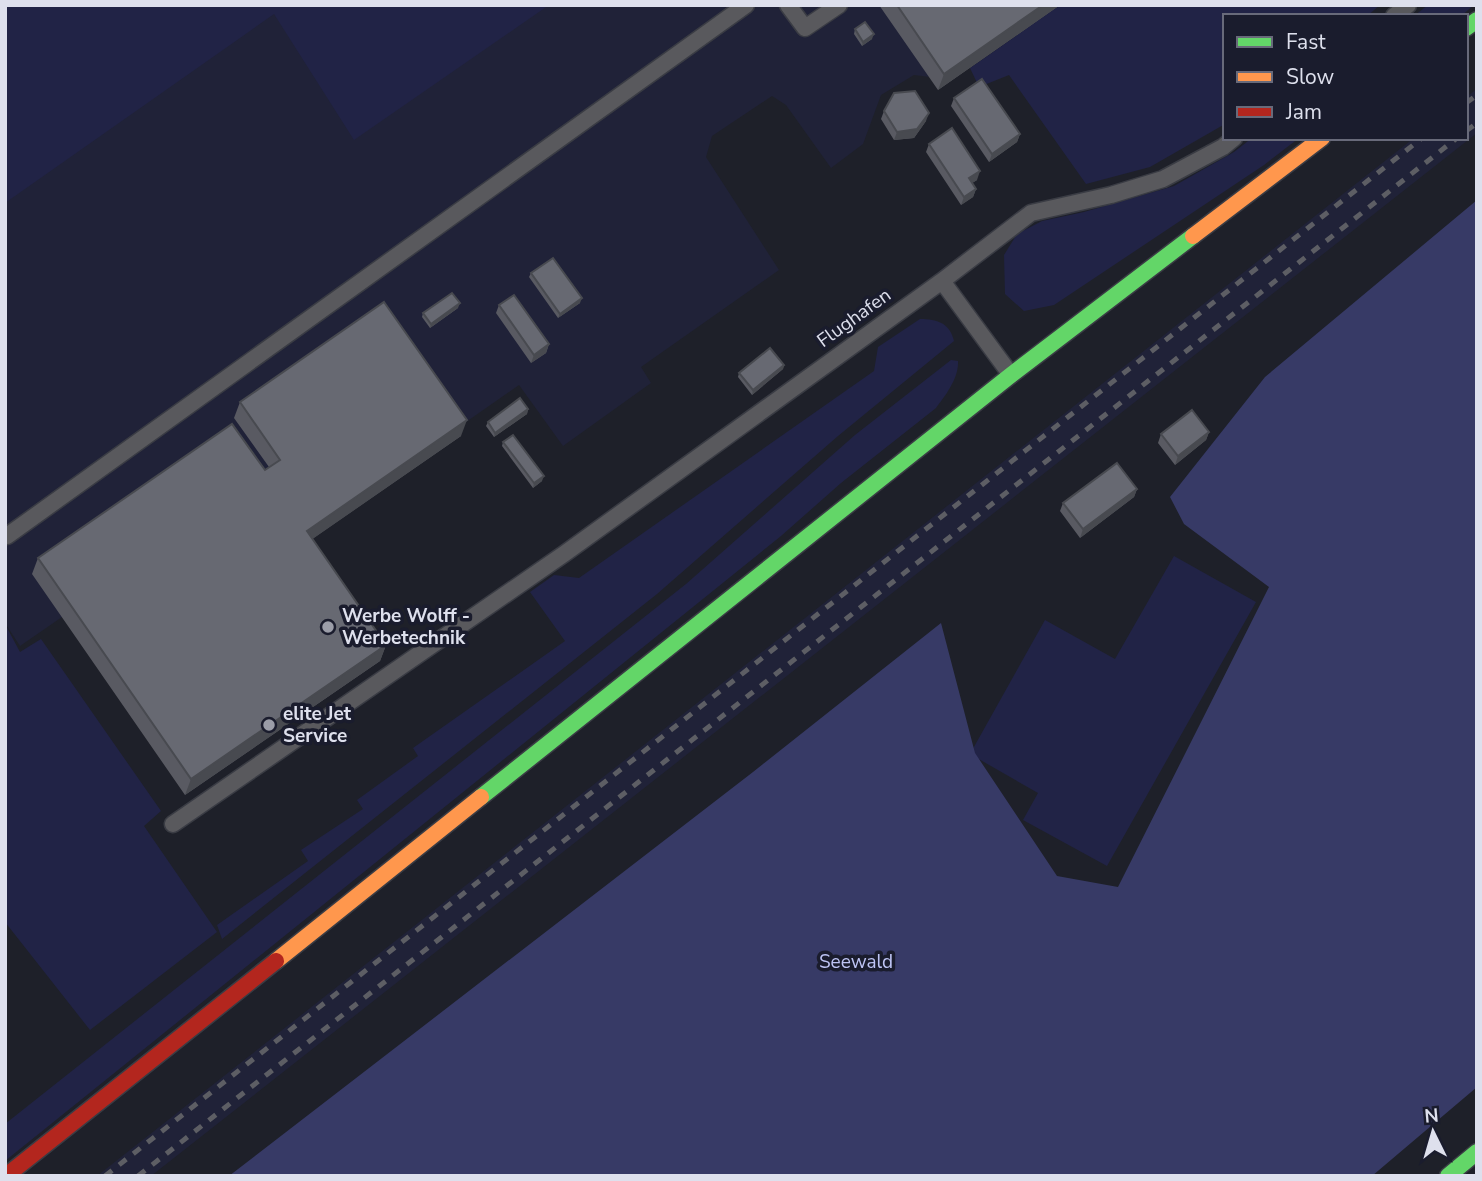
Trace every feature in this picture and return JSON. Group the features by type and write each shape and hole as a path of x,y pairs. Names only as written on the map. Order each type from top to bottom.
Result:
{"street":[{"path":"6,1176 1011,375 1319,140"},
{"path":"1448,1176 1477,1152"}],"lane":[{"path":"7,536 747,5"},
{"path":"788,5 805,28 839,5"},
{"name":"Flughafen","path":"173,824 523,583 942,281 1031,213 1111,195 1163,179 1232,140"},
{"path":"942,281 1011,375"}],"shaded area":[{"path":"5,5 1060,5 930,77 914,75 881,95 863,144 831,168 786,105 772,96 712,136 706,157 779,270 641,367 651,383 563,446 519,385 456,429 62,617 20,646 5,623"},
{"path":"5,5 549,5 354,140 274,14 5,203"},
{"path":"1060,5 1380,5 1369,14 1223,14 1223,125 1150,167 1086,184 1009,75 979,87 970,68"},
{"path":"1428,5 1474,5 1463,14 1417,14"},
{"path":"1477,89 1477,133 151,1176 97,1176 1411,140 1468,140 1468,96"},
{"path":"1249,140 1296,140 1264,165 1054,305 1024,311 1005,294 1004,255 1017,234 1042,221 1174,186 1234,152"},
{"path":"920,319 942,323 954,341 838,436 657,594 222,939 217,925 308,861 301,850 363,809 357,800 418,756 413,748 565,641 530,592 554,575 579,578 874,371 878,347"},
{"path":"951,360 958,361 956,374 936,408 5,1161 5,1124 686,584 855,435"},
{"path":"1174,556 1256,602 1107,866 1023,820 1038,793 970,754 1045,620 1115,659"},
{"path":"5,624 20,652 41,639 161,811 144,826 217,932 90,1030 5,922"}],"green space":[{"name":"Seewald","path":"1477,200 1477,1087 1372,1176 229,1176 753,772 941,623 975,753 1057,876 1118,887 1269,587 1184,524 1170,497 1265,377"}],"building":[{"path":"897,5 1043,5 944,74"},
{"path":"865,22 874,34 863,42 855,29"},
{"path":"982,79 1020,134 992,154 954,98"},
{"path":"915,91 929,113 917,129 897,132 884,111 894,93"},
{"path":"952,128 980,171 969,178 976,189 964,197 929,144"},
{"path":"553,258 582,298 560,314 531,273"},
{"path":"452,293 460,303 431,324 423,313"},
{"path":"514,295 549,344 534,355 499,305"},
{"path":"384,302 467,420 307,531 386,645 191,779 38,558 232,424 265,470 280,460 240,402"},
{"path":"770,348 784,365 753,390 739,373"},
{"path":"520,398 528,409 495,433 488,422"},
{"path":"1192,410 1209,432 1178,456 1161,434"},
{"path":"513,435 544,476 534,483 503,442"},
{"path":"1117,463 1137,489 1083,529 1063,503"}],"railway":[{"path":"1468,102 1477,95"},
{"path":"1468,130 1477,123"},
{"path":"105,1176 1419,140"},
{"path":"138,1176 1454,140"}],"traffic: fast":[{"path":"1468,27 1477,20"},
{"path":"481,797 1011,375 1193,236"},
{"path":"1448,1176 1477,1152"}],"traffic: slow":[{"path":"1193,236 1319,140"},
{"path":"276,961 481,797"}],"traffic: jam":[{"path":"6,1176 276,961"}],"place":[{"name":"Werbe Wolff - Werbetechnik","path":"328,627"},
{"name":"elite Jet Service","path":"269,725"}]}
